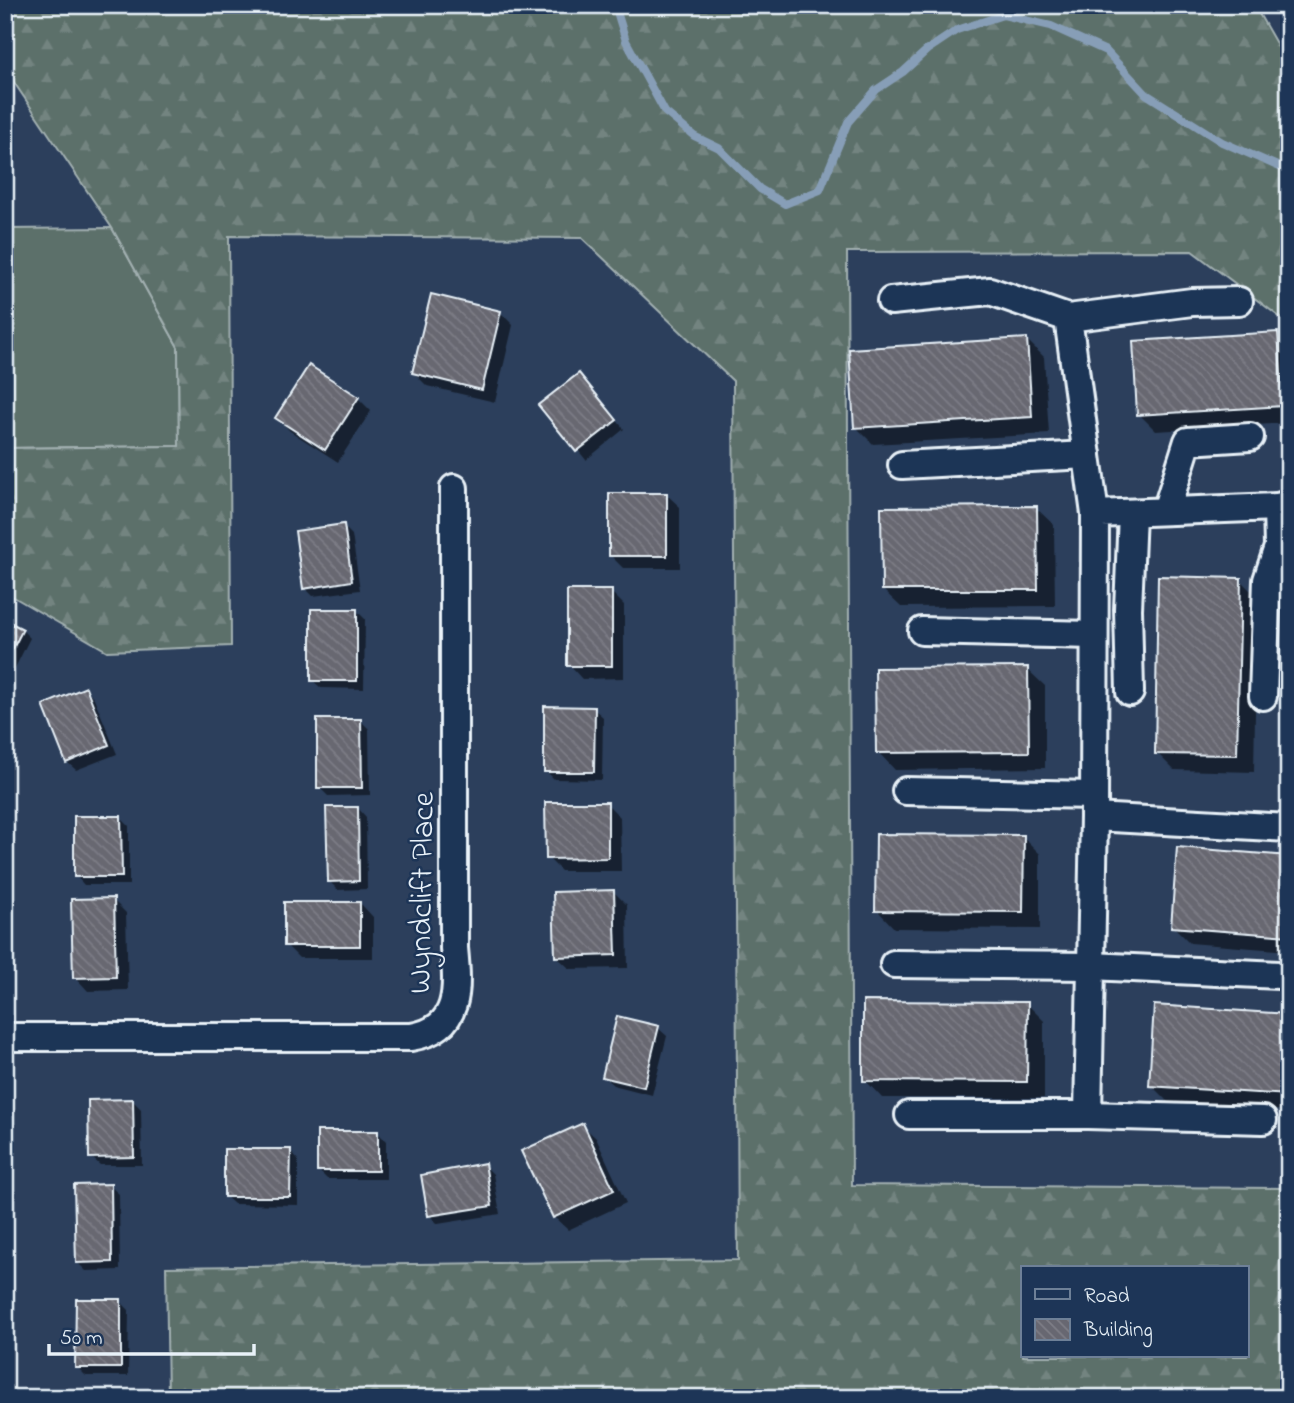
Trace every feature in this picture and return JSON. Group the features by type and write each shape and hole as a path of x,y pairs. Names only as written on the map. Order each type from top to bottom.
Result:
{"street":[{"path":"891,302 990,291 1068,318 1192,302 1239,302"},
{"path":"1068,318 1096,514 1088,1115"},
{"path":"1166,511 1188,441 1250,437"},
{"path":"902,465 1087,455"},
{"name":"Wyndclift Place","path":"5,1037 411,1037 425,1034 440,1026 451,1013 456,999 457,972 454,948 454,488"},
{"path":"1096,514 1283,505 1278,547 1267,580 1263,696"},
{"path":"1130,692 1128,609 1132,513"},
{"path":"1278,547 1289,573"},
{"path":"922,631 1094,635"},
{"path":"906,791 1094,806 1289,828"},
{"path":"894,964 1091,965 1279,975"},
{"path":"909,1115 1263,1119"}],"green space":[{"path":"5,5 1254,5 1289,66 1289,324 1192,251 847,252 852,1185 1289,1188 1289,1398 168,1398 166,1267 738,1260 733,381 582,238 229,236 231,646 107,651 5,592 5,448 179,446 178,347 112,228 5,69"},
{"path":"112,228 178,347 179,446 5,448 5,229"}],"building":[{"path":"431,294 501,311 482,390 412,373"},
{"path":"1278,332 1283,406 1137,415 1133,341"},
{"path":"1027,338 1032,417 854,428 849,349"},
{"path":"309,365 359,397 325,450 275,418"},
{"path":"579,373 617,420 576,452 538,405"},
{"path":"609,493 667,493 667,556 609,556"},
{"path":"1037,506 1038,590 882,590 881,507"},
{"path":"344,524 352,581 303,589 295,531"},
{"path":"1158,576 1241,578 1237,755 1155,754"},
{"path":"567,590 612,590 612,666 567,666"},
{"path":"311,609 357,609 357,681 311,681"},
{"path":"5,620 23,629 5,664"},
{"path":"1028,667 1029,752 876,753 875,668"},
{"path":"86,687 109,745 66,763 43,705"},
{"path":"544,706 595,707 594,772 544,772"},
{"path":"317,719 361,719 362,788 317,788"},
{"path":"545,802 608,802 608,858 546,859"},
{"path":"326,807 358,807 359,881 328,882"},
{"path":"74,816 121,816 122,877 74,877"},
{"path":"876,834 1024,835 1023,912 875,911"},
{"path":"1177,847 1289,856 1289,936 1171,927"},
{"path":"614,890 616,955 555,957 553,892"},
{"path":"114,898 116,977 73,978 71,899"},
{"path":"284,902 360,902 360,946 284,946"},
{"path":"863,1001 1028,1002 1027,1082 863,1081"},
{"path":"1154,1005 1289,1014 1289,1095 1149,1086"},
{"path":"617,1016 659,1026 644,1087 602,1077"},
{"path":"133,1099 134,1157 89,1158 88,1100"},
{"path":"583,1123 614,1190 553,1218 521,1151"},
{"path":"317,1131 378,1131 378,1171 317,1171"},
{"path":"224,1149 291,1149 290,1197 224,1197"},
{"path":"485,1163 492,1206 428,1216 421,1175"},
{"path":"111,1184 112,1262 76,1263 74,1185"},
{"path":"76,1299 121,1299 121,1368 75,1368"},
{"path":"88,1394 135,1394 135,1398 88,1398"}],"waterway":[{"path":"615,5 626,41 665,112 694,136 719,148 760,189 785,204 820,190 848,122 876,90 957,30 1003,15 1051,26 1106,51 1146,94 1222,142 1289,171"},
{"path":"1003,15 1017,5"}]}
